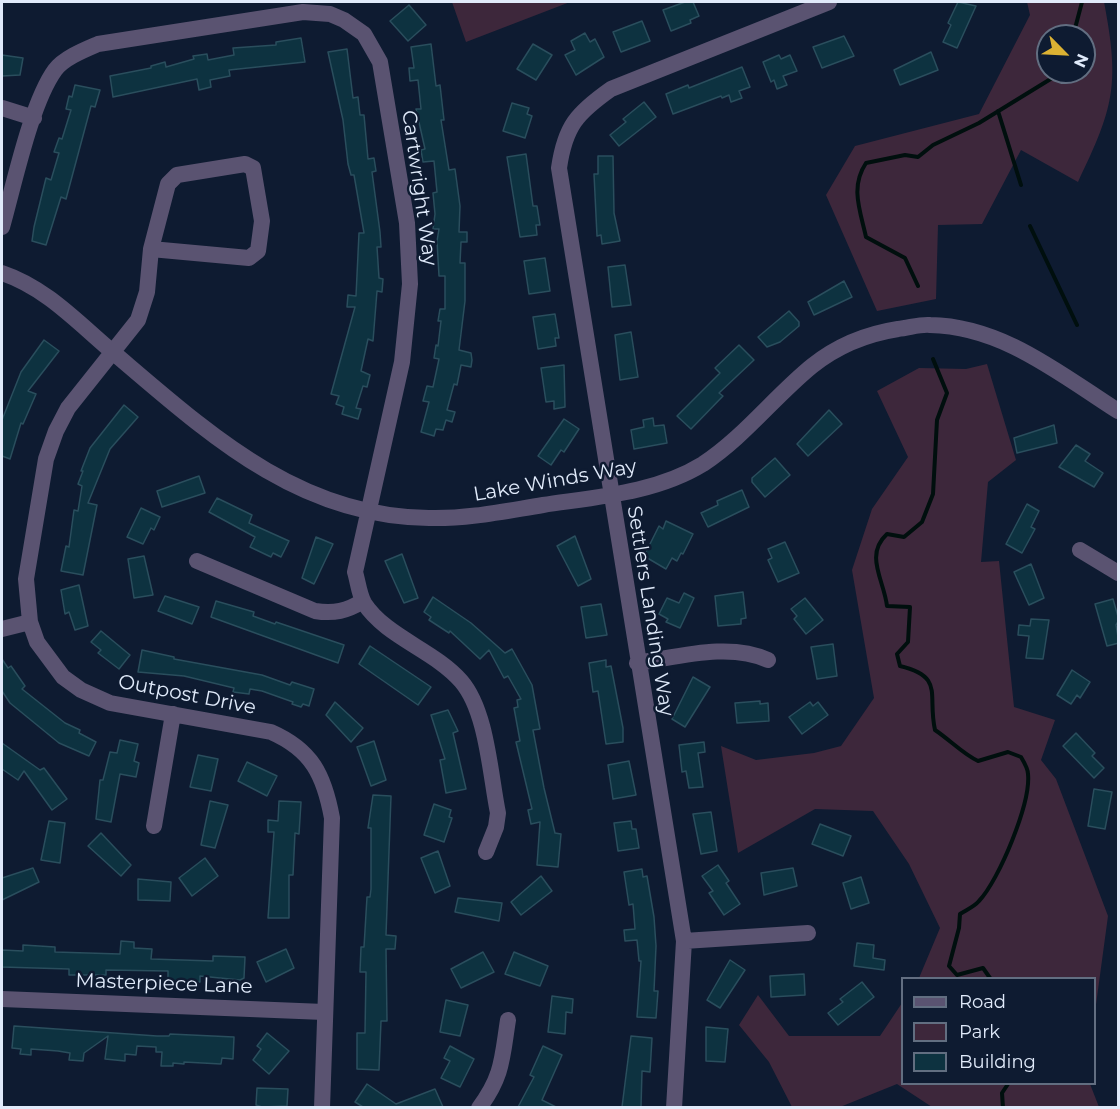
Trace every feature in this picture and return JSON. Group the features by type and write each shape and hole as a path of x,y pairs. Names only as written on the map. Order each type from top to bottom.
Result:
{"street":[{"name":"Settlers Landing Way","path":"674,1107 684,941 637,663 559,168 562,150 573,123 584,108 611,89 829,2"},
{"name":"Cartwright Way","path":"2,227 40,96 56,68 83,50 98,44 303,12 330,14 364,34 380,62 407,223 410,285 402,362 356,572 363,601 374,616 447,667 462,682 473,700 480,720 498,813 496,827 486,852"},
{"path":"2,108 34,118"},
{"name":"Outpost Drive","path":"151,249 249,258 258,251 262,222 253,168 245,164 177,176 168,184 151,249 147,292 138,320 68,408 56,431 46,459 26,579 30,622 37,642 49,660 63,677 81,690 110,703 271,732 286,739 314,762 326,786 332,818 322,1107"},
{"name":"Lake Winds Way","path":"2,273 14,277 73,315 114,353 265,472 312,495 368,511 428,518 469,517 610,494 662,483 700,466 722,450 812,366 839,347 874,333 929,324 977,332 1001,339 1119,411"},
{"path":"1080,550 1119,573"},
{"path":"197,561 315,611 330,613 350,609 363,601"},
{"path":"2,629 30,622"},
{"path":"637,663 710,653 740,652 768,660"},
{"path":"153,826 172,714"},
{"path":"684,941 808,933"},
{"name":"Masterpiece Lane","path":"2,999 324,1012"},
{"path":"478,1107 494,1088 500,1072 508,1020"}],"green space":[{"path":"452,2 570,2 466,42"},
{"path":"1027,2 1104,2 1112,55 1110,95 1100,134 1078,182 1021,150 982,224 938,225 936,299 877,311 826,195 855,146 979,114 1030,15"},
{"path":"987,364 1016,460 988,482 981,562 999,561 1014,707 1055,720 1041,760 1056,779 1108,916 1096,1005 1096,977 919,977 940,928 909,864 873,811 815,809 738,853 721,746 756,760 814,753 841,746 874,698 852,570 872,509 908,457 877,391 919,368 966,369"},
{"path":"758,995 789,1036 880,1036 901,1004 901,1085 1090,1085 1099,1107 932,1107 897,1084 840,1107 792,1107 769,1062 739,1025"}],"building":[{"path":"685,2 693,2 699,16 690,20 691,23 671,31 663,10"},
{"path":"958,2 976,6 957,48 943,42 951,25 948,23"},
{"path":"409,5 426,25 408,41 390,21"},
{"path":"642,21 650,41 621,52 613,32"},
{"path":"585,33 590,42 595,39 604,57 576,75 565,55 575,50 571,41"},
{"path":"844,36 854,56 822,68 813,47"},
{"path":"301,38 305,62 229,70 230,76 210,80 211,87 199,90 197,79 113,97 110,76 151,68 151,66 165,62 166,67 194,59 193,56 207,54 208,60 234,55 233,48 276,45 276,42"},
{"path":"431,44 436,86 440,85 444,120 441,120 449,170 455,169 460,206 459,232 467,232 467,242 461,242 460,263 465,263 465,301 459,350 471,353 472,360 471,367 461,365 457,385 454,384 447,410 455,412 452,422 446,420 443,430 436,429 434,436 421,432 429,402 423,401 427,386 433,387 439,359 434,358 436,345 438,346 440,309 445,309 445,276 439,276 437,241 439,229 433,229 435,214 433,193 437,192 434,161 423,162 421,150 425,149 416,109 421,109 418,80 410,81 409,68 414,68 411,47"},
{"path":"533,44 552,55 536,80 517,69"},
{"path":"347,49 353,98 358,97 360,115 364,115 368,159 374,158 376,171 372,172 381,247 377,247 379,278 383,279 382,292 377,291 373,341 368,339 361,371 370,375 367,387 363,386 356,408 361,409 358,419 342,414 344,407 336,404 339,396 331,394 355,307 347,307 348,295 356,296 359,233 364,233 354,175 351,175 348,164 343,120 328,52"},
{"path":"931,52 938,70 900,85 894,70"},
{"path":"2,55 23,58 20,75 2,76"},
{"path":"779,55 781,59 790,55 797,71 783,76 787,85 777,89 774,80 771,82 763,62"},
{"path":"742,67 750,87 739,91 742,98 731,102 729,95 722,98 721,96 673,114 666,94 688,85 689,88"},
{"path":"75,85 100,90 95,107 91,106 66,199 61,197 46,245 32,241 34,227 46,178 51,180 59,153 54,152 59,138 62,139 71,110 66,109 69,96 72,97"},
{"path":"644,102 656,117 619,146 610,135 626,122 623,119"},
{"path":"512,103 529,108 527,114 532,116 525,138 503,131"},
{"path":"526,154 533,206 537,206 540,225 536,225 537,235 520,237 507,157"},
{"path":"598,156 613,156 614,213 620,241 602,244 601,235 597,236 594,174 598,174"},
{"path":"545,258 550,291 529,294 524,261"},
{"path":"625,265 631,305 612,307 608,267"},
{"path":"844,281 852,297 814,315 808,302"},
{"path":"789,311 799,322 799,326 780,342 767,347 758,337"},
{"path":"555,314 559,338 555,338 556,346 538,349 533,317"},
{"path":"631,332 638,377 620,380 615,335"},
{"path":"44,340 59,351 28,391 36,394 23,424 21,423 10,459 2,456 2,420 21,372"},
{"path":"739,345 754,360 719,393 723,396 691,429 677,416 720,373 715,368"},
{"path":"564,365 565,407 554,409 554,401 546,402 541,368"},
{"path":"124,405 138,417 110,449 88,503 97,505 83,575 61,571 66,546 69,547 74,510 78,511 82,486 78,484 83,471 81,471 90,448"},
{"path":"829,410 842,424 808,456 797,444"},
{"path":"653,418 654,426 664,425 667,443 634,449 631,430 644,427 643,420"},
{"path":"564,419 579,429 564,452 561,450 551,465 538,456"},
{"path":"1054,425 1057,443 1017,453 1014,438"},
{"path":"1076,445 1090,454 1085,461 1103,473 1094,487 1059,467"},
{"path":"775,458 790,475 765,497 752,482 752,478"},
{"path":"199,476 205,493 162,507 157,491"},
{"path":"742,490 749,507 708,527 701,513 718,505 717,501"},
{"path":"217,498 252,515 249,523 289,541 281,557 273,553 271,557 250,547 255,537 209,512"},
{"path":"1027,504 1039,511 1031,527 1035,529 1022,553 1006,544"},
{"path":"141,508 160,517 154,530 151,528 143,544 127,537"},
{"path":"666,521 693,534 683,554 681,553 677,561 672,558 666,569 644,556 659,526 663,529"},
{"path":"575,536 591,579 578,586 557,546"},
{"path":"316,537 333,544 314,584 302,578"},
{"path":"785,542 799,573 778,582 768,560 772,558 768,549"},
{"path":"402,554 418,598 404,603 385,561"},
{"path":"144,556 153,595 134,598 128,559"},
{"path":"1031,564 1044,598 1029,605 1014,572"},
{"path":"79,585 88,626 75,630 69,612 65,614 61,590"},
{"path":"743,592 746,618 741,619 741,624 718,626 715,596"},
{"path":"684,593 694,598 680,628 666,622 668,619 659,614 667,598 679,603"},
{"path":"165,596 199,607 192,624 158,611"},
{"path":"433,597 471,623 505,653 512,649 532,685 540,729 533,730 544,788 555,833 561,834 558,867 537,865 540,822 531,824 528,810 532,809 516,742 520,741 514,708 518,707 517,700 521,699 508,676 504,678 489,650 480,659 450,631 449,633 429,620 431,617 424,612"},
{"path":"805,598 823,620 806,634 794,619 797,616 791,609"},
{"path":"1113,599 1119,620 1116,625 1119,643 1107,646 1095,604"},
{"path":"216,601 254,612 253,616 275,624 276,622 344,645 338,663 211,617"},
{"path":"601,604 607,635 586,638 581,607"},
{"path":"1031,619 1049,620 1043,659 1026,658 1029,636 1018,635 1019,625 1030,626"},
{"path":"101,631 130,655 119,669 98,653 101,650 91,642"},
{"path":"833,644 837,676 817,679 811,647"},
{"path":"370,646 431,687 418,705 359,664"},
{"path":"142,650 174,657 174,659 262,675 290,685 292,682 314,689 309,706 303,704 301,707 262,691 250,689 249,694 233,692 234,688 184,676 138,672"},
{"path":"2,659 8,668 11,666 25,686 22,689 65,723 80,730 79,733 96,742 89,756 59,743 10,703 2,691"},
{"path":"606,660 606,667 611,666 623,728 623,742 606,744 598,691 593,692 589,663"},
{"path":"1072,670 1090,682 1080,698 1077,695 1071,704 1057,695"},
{"path":"693,677 710,687 685,727 672,719"},
{"path":"760,701 760,704 768,703 769,721 737,723 735,703"},
{"path":"335,702 363,728 351,742 326,715"},
{"path":"810,702 813,706 818,702 828,715 802,734 789,717"},
{"path":"448,710 458,731 453,733 466,789 446,793 440,760 445,759 431,715"},
{"path":"1076,733 1095,753 1092,756 1104,768 1094,778 1063,746"},
{"path":"120,740 138,744 134,761 139,763 136,777 120,774 111,822 96,819 100,780 103,780 110,752 117,753"},
{"path":"374,741 386,780 371,786 357,747"},
{"path":"704,742 705,752 698,753 703,787 689,788 686,771 682,772 679,745"},
{"path":"2,743 40,770 44,768 67,799 52,810 24,771 18,780 2,769"},
{"path":"198,755 218,759 211,791 190,787"},
{"path":"629,761 636,795 613,799 608,765"},
{"path":"247,762 277,776 267,796 238,781"},
{"path":"1094,789 1112,792 1105,829 1088,826"},
{"path":"373,795 391,796 386,935 396,936 395,949 386,949 387,1021 381,1021 379,1070 357,1069 357,1033 365,1033 366,972 360,972 367,897 370,897 371,889 371,828 368,828"},
{"path":"210,801 228,805 215,848 201,845"},
{"path":"279,801 301,802 299,834 295,833 293,875 289,875 289,918 268,918 274,832 268,832 268,820 278,821"},
{"path":"434,804 451,810 449,817 452,818 444,842 424,835"},
{"path":"711,812 717,851 701,854 693,814"},
{"path":"49,821 65,823 60,863 41,860"},
{"path":"631,821 632,829 636,829 639,848 618,851 614,823"},
{"path":"820,824 851,836 843,856 812,844"},
{"path":"101,833 131,865 121,876 88,846"},
{"path":"438,851 450,886 435,893 421,858"},
{"path":"205,858 218,876 192,896 179,878"},
{"path":"718,865 729,881 726,883 740,904 724,915 709,893 713,891 702,876"},
{"path":"33,868 39,882 2,900 2,878"},
{"path":"793,868 797,886 764,895 761,873"},
{"path":"642,869 643,877 647,876 654,917 656,946 654,991 658,991 656,1018 637,1017 641,961 639,961 637,940 625,941 624,930 635,929 633,904 629,905 624,872"},
{"path":"541,876 552,891 521,915 511,902"},
{"path":"861,877 869,903 851,909 843,883"},
{"path":"138,879 171,882 170,901 138,900"},
{"path":"458,898 502,903 499,921 455,912"},
{"path":"121,941 134,942 134,948 152,949 151,959 213,961 213,956 245,957 244,978 240,980 200,976 200,982 168,982 168,971 106,970 106,975 69,975 69,969 2,967 2,950 23,951 23,945 55,947 55,952 120,954"},
{"path":"857,943 874,945 873,958 885,960 884,970 854,966"},
{"path":"286,949 294,968 266,982 257,962"},
{"path":"483,952 494,972 461,988 451,969"},
{"path":"514,952 548,966 540,986 505,974"},
{"path":"730,960 745,970 720,1008 707,1000"},
{"path":"804,974 805,995 771,997 770,976"},
{"path":"862,982 874,997 838,1025 828,1013 843,1002 840,999"},
{"path":"552,996 573,999 572,1013 566,1012 565,1034 548,1032"},
{"path":"446,1000 468,1005 460,1036 440,1032"},
{"path":"14,1026 157,1036 169,1036 170,1034 234,1037 233,1059 222,1058 221,1064 184,1062 184,1064 173,1063 173,1066 161,1066 162,1052 156,1052 156,1047 137,1046 136,1055 125,1054 125,1061 105,1059 108,1036 84,1053 83,1061 69,1060 70,1053 58,1051 31,1049 31,1055 20,1054 21,1049 12,1048"},
{"path":"706,1027 728,1029 725,1062 706,1061"},
{"path":"267,1033 289,1051 269,1074 253,1060 261,1049 257,1046"},
{"path":"631,1036 652,1038 650,1072 642,1071 641,1107 622,1107"},
{"path":"450,1046 474,1059 460,1087 441,1078 450,1061 444,1058"},
{"path":"543,1046 562,1055 542,1100 556,1107 518,1107 534,1077 530,1075"},
{"path":"367,1084 396,1104 435,1089 443,1107 363,1107 355,1102"},
{"path":"257,1088 288,1089 287,1106 262,1107 256,1105"}],"waterway":[{"path":"1076,24 1082,2"},
{"path":"918,286 905,258 866,237 857,190 858,181 866,163 905,155 918,157 933,145 979,123 1042,84"},
{"path":"998,111 1021,185"},
{"path":"1030,226 1077,325"},
{"path":"933,359 947,393 937,420 933,494 922,522 904,537 887,534 880,542 876,559 887,606 910,607 908,642 897,654 900,666 914,670 929,682 935,730 978,761 1008,752 1021,757 1027,770 1028,787 1012,840 987,891 977,903 960,914 959,928 949,966 957,975 983,968 989,977"},
{"path":"1003,1108 1002,1093 1007,1085"}]}
